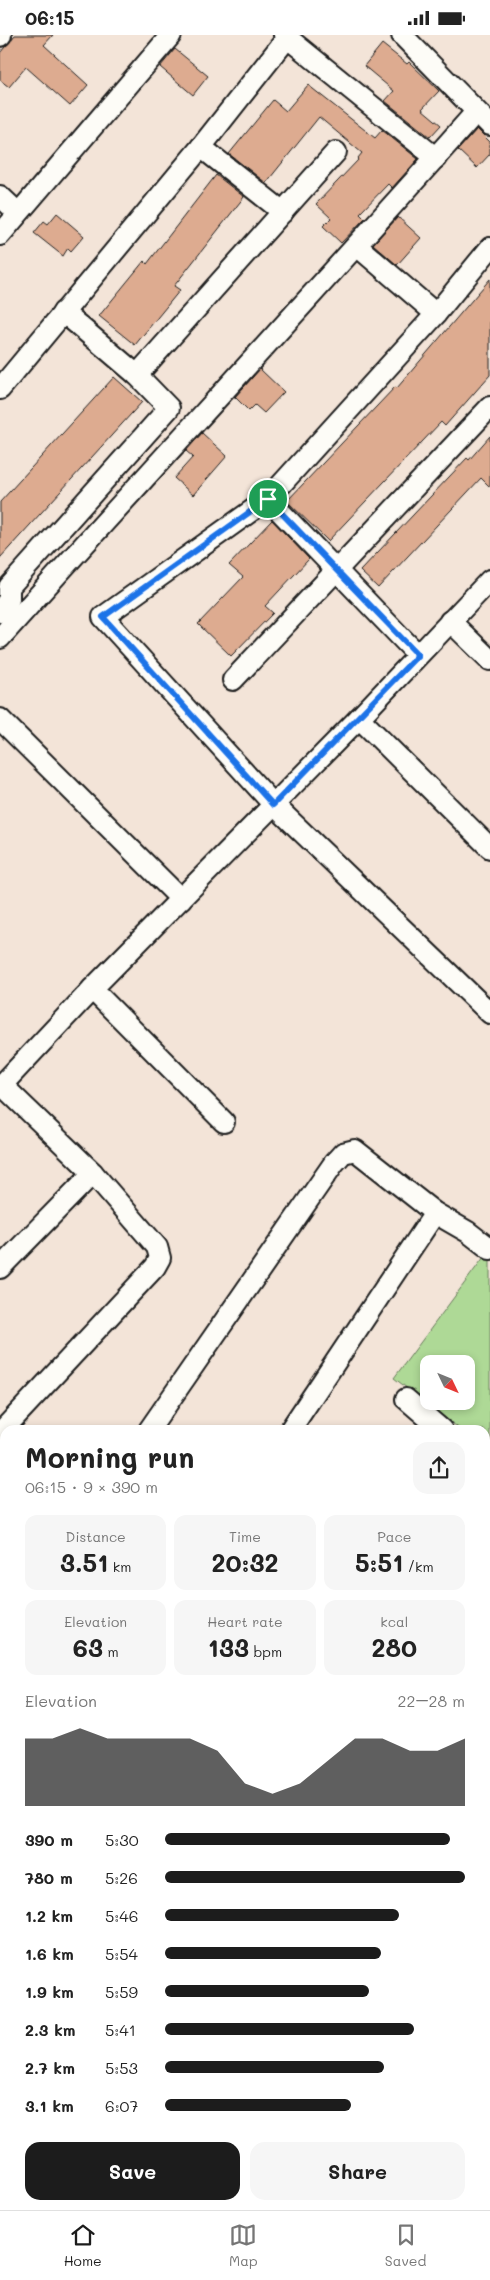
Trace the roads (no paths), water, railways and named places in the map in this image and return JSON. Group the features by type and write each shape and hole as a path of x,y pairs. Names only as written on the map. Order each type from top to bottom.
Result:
{"street":[{"path":"0,235 170,35"},
{"path":"0,638 436,158 483,119 402,35"},
{"path":"0,389 201,147 285,37 436,158"},
{"path":"201,147 283,213"},
{"path":"137,375 336,152"},
{"path":"0,196 18,213"},
{"path":"357,246 436,314"},
{"path":"490,248 436,314 350,411 268,499 103,617 273,805 490,1013"},
{"path":"0,612 9,599 4,583 169,408 137,375 63,312"},
{"path":"233,680 490,407"},
{"path":"268,499 418,655"},
{"path":"7,1425 155,1267 160,1258 157,1247 93,1173 1,1086 92,989 358,718 490,579"},
{"path":"450,621 490,660"},
{"path":"358,718 490,848"},
{"path":"0,719 181,899"},
{"path":"92,989 224,1122"},
{"path":"151,1425 334,1163 343,1153 355,1150 435,1213 468,1232 490,1249"},
{"path":"0,1267 93,1173"},
{"path":"293,1425 435,1213"},
{"path":"406,1399 436,1425"}]}
